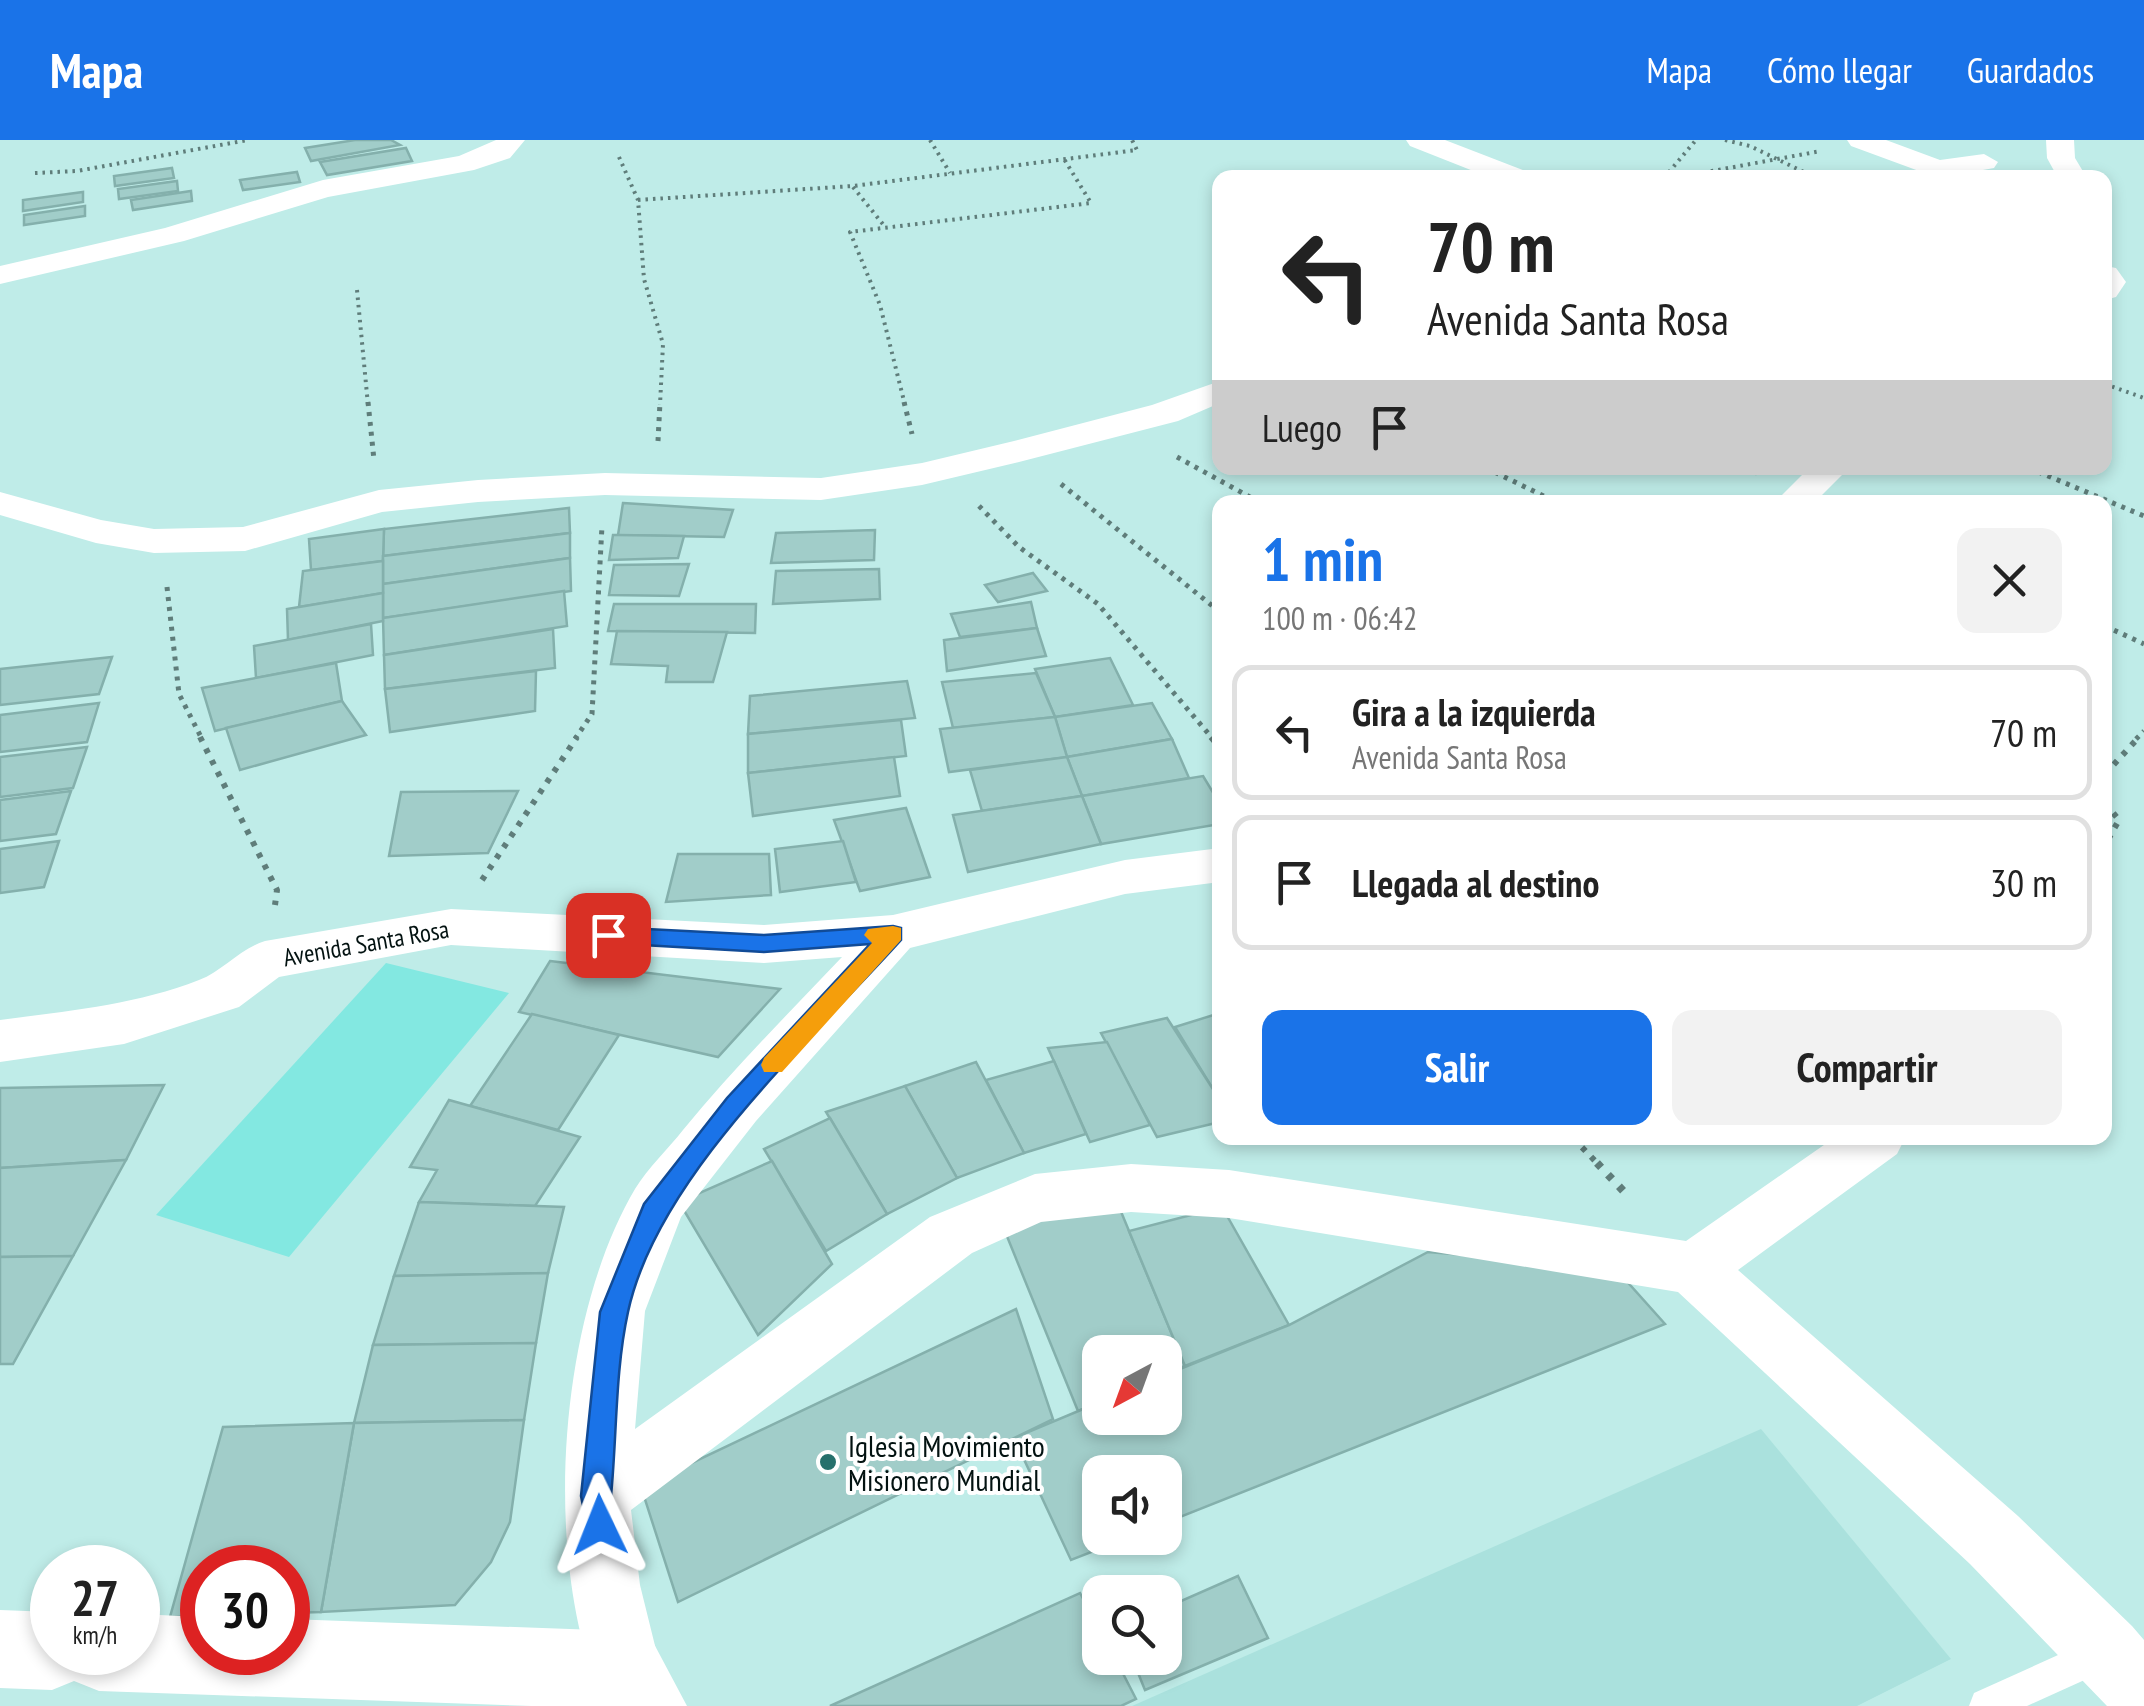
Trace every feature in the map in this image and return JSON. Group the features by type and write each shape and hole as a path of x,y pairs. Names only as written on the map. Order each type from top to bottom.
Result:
{"street":[{"path":"0,275 173,235 322,189 464,164 500,152 511,140"},
{"path":"1420,140 1497,170"},
{"path":"1953,140 1995,170"},
{"path":"2060,140 2061,158 2068,170"},
{"path":"1864,142 1938,169 1995,170"},
{"path":"0,504 96,531 162,540 245,538 379,501 605,484 821,489 932,471 1019,451 1120,425 1212,394"},
{"path":"1801,495 1823,475"},
{"name":"Avenida Santa Rosa","path":"0,1041 124,1024 221,993 265,960 451,927 764,944 893,934 1125,878 1212,866"},
{"path":"160,1656 636,1688 606,1585 596,1496 614,1312 657,1204 736,1106 893,934"},
{"path":"1694,1268 1867,1145"},
{"path":"596,1496 951,1235 1035,1198 1131,1188 1229,1194 1694,1268 1994,1540 2126,1673"},
{"path":"0,1649 30,1650"}],"lane":[{"path":"1987,1706 2126,1673"}],"path":[{"path":"35,173 77,171 248,140"},
{"path":"930,140 950,173"},
{"path":"638,200 853,186 1137,150 1132,140"},
{"path":"1671,170 1696,140"},
{"path":"1725,140 1750,146 1760,160"},
{"path":"1740,140 1801,170"},
{"path":"1712,170 1864,142"},
{"path":"619,157 638,200 644,278 663,344 656,488"},
{"path":"1064,159 1092,203 850,232 880,304 932,471 1019,547 1098,604 1212,739"},
{"path":"853,186 887,228"},
{"path":"356,290 379,501"},
{"path":"2112,387 2144,398"},
{"path":"1120,425 1247,495"},
{"path":"1019,451 1212,606"},
{"path":"1500,475 1542,495"},
{"path":"2046,475 2094,495"},
{"path":"451,927 592,714 605,484"},
{"path":"2112,503 2144,516"},
{"path":"162,540 179,694 277,890 265,960"},
{"path":"2112,629 2144,644"},
{"path":"2112,766 2144,731"},
{"path":"2112,812 2119,820 2112,832"}],"shaded area":[{"path":"386,963 509,993 289,1257 156,1215"},
{"path":"1761,1429 1951,1659 1857,1706 1132,1706"}],"building":[{"path":"355,140 391,140 400,145 311,161 305,148"},
{"path":"406,148 412,161 327,175 320,162"},
{"path":"172,168 174,178 115,186 114,176"},
{"path":"297,172 300,182 243,190 240,180"},
{"path":"177,181 178,191 119,199 118,189"},
{"path":"191,191 192,201 133,210 131,200"},
{"path":"83,192 83,202 23,211 23,200"},
{"path":"85,206 85,216 24,225 24,215"},
{"path":"623,503 733,510 724,537 618,535"},
{"path":"569,508 570,533 383,556 384,529"},
{"path":"384,529 383,561 311,570 309,539"},
{"path":"875,530 874,560 771,563 776,533"},
{"path":"570,533 570,558 383,584 383,556"},
{"path":"613,535 684,536 678,558 609,560"},
{"path":"570,558 571,591 383,618 383,584"},
{"path":"383,561 383,593 299,607 303,571"},
{"path":"689,564 679,596 609,595 614,565"},
{"path":"879,569 880,599 773,604 776,571"},
{"path":"1033,573 1047,591 998,602 985,585"},
{"path":"564,591 567,626 384,655 383,618"},
{"path":"383,593 383,621 288,640 287,609"},
{"path":"1031,602 1037,628 960,637 951,614"},
{"path":"614,604 756,604 755,633 608,631"},
{"path":"371,624 373,655 256,678 254,646"},
{"path":"1037,628 1046,656 947,671 944,640"},
{"path":"553,629 555,668 385,689 384,655"},
{"path":"617,631 727,632 713,682 666,682 668,666 611,664"},
{"path":"112,657 99,694 0,705 0,669"},
{"path":"1110,658 1133,705 1055,717 1035,669"},
{"path":"336,663 342,701 215,731 202,688"},
{"path":"536,671 535,711 390,732 385,689"},
{"path":"1036,673 1055,717 953,728 942,682"},
{"path":"907,681 915,718 748,734 750,696"},
{"path":"342,701 366,735 240,770 226,728"},
{"path":"99,703 87,742 0,752 0,715"},
{"path":"1152,703 1172,739 1067,757 1055,717"},
{"path":"1055,717 1067,757 949,772 940,729"},
{"path":"901,720 906,756 748,773 748,734"},
{"path":"1172,739 1189,778 1082,796 1067,757"},
{"path":"87,747 73,788 0,797 0,757"},
{"path":"894,757 900,796 753,816 748,773"},
{"path":"1067,757 1082,796 982,811 970,770"},
{"path":"1203,776 1212,791 1212,825 1101,844 1082,796"},
{"path":"71,791 56,834 0,841 0,800"},
{"path":"518,791 488,853 389,856 401,792"},
{"path":"1082,796 1101,844 968,872 953,815"},
{"path":"906,808 930,877 860,891 834,820"},
{"path":"59,841 44,887 0,893 0,849"},
{"path":"843,841 856,882 780,892 775,849"},
{"path":"678,854 769,854 771,895 666,902"},
{"path":"550,961 780,989 718,1057 519,1012"},
{"path":"532,1014 619,1035 558,1130 470,1106"},
{"path":"1212,1015 1212,1088 1175,1027"},
{"path":"1167,1018 1212,1088 1212,1124 1157,1137 1101,1033"},
{"path":"1107,1042 1150,1125 1090,1142 1048,1048"},
{"path":"1054,1061 1086,1134 1024,1153 986,1080"},
{"path":"976,1062 1024,1153 957,1178 905,1086"},
{"path":"164,1085 126,1160 0,1168 0,1088"},
{"path":"905,1086 957,1178 887,1214 826,1112"},
{"path":"449,1100 580,1137 535,1206 419,1202 437,1170 410,1167"},
{"path":"830,1118 887,1214 826,1251 764,1149"},
{"path":"126,1160 73,1256 0,1257 0,1168"},
{"path":"772,1161 832,1264 758,1335 679,1202"},
{"path":"419,1202 564,1207 548,1273 394,1276"},
{"path":"1117,1202 1172,1335 1082,1335 1082,1409 1078,1411 1004,1229"},
{"path":"1222,1207 1289,1325 1185,1366 1182,1335 1172,1335 1129,1231"},
{"path":"1428,1252 1614,1267 1665,1324 1182,1516 1182,1455 1082,1455 1084,1555 1071,1560 1014,1438 1082,1410 1082,1435 1182,1435 1182,1368 1289,1325"},
{"path":"73,1256 13,1364 0,1364 0,1257"},
{"path":"548,1273 536,1343 373,1345 394,1276"},
{"name":"Iglesia Movimiento Misionero Mundial","path":"1016,1309 1053,1419 678,1602 641,1487"},
{"path":"536,1343 524,1420 354,1423 373,1345"},
{"path":"524,1420 510,1522 491,1562 455,1605 321,1612 354,1423"},
{"path":"354,1423 321,1612 310,1612 310,1545 190,1545 223,1427"},
{"path":"1238,1576 1268,1638 1182,1674 1182,1601"},
{"path":"180,1581 180,1617 170,1617"},
{"path":"1080,1593 1082,1675 1124,1675 1136,1699 1121,1706 830,1706"},
{"path":"1139,1675 1180,1675 1145,1690"}],"slow traffic":[{"path":"773,1065 893,934 876,935"}],"place":[{"name":"Iglesia Movimiento Misionero Mundial","path":"828,1462"}],"route":[{"path":"600,1525 596,1496 614,1312 657,1204 736,1106 893,934 764,944 608,935"}]}
